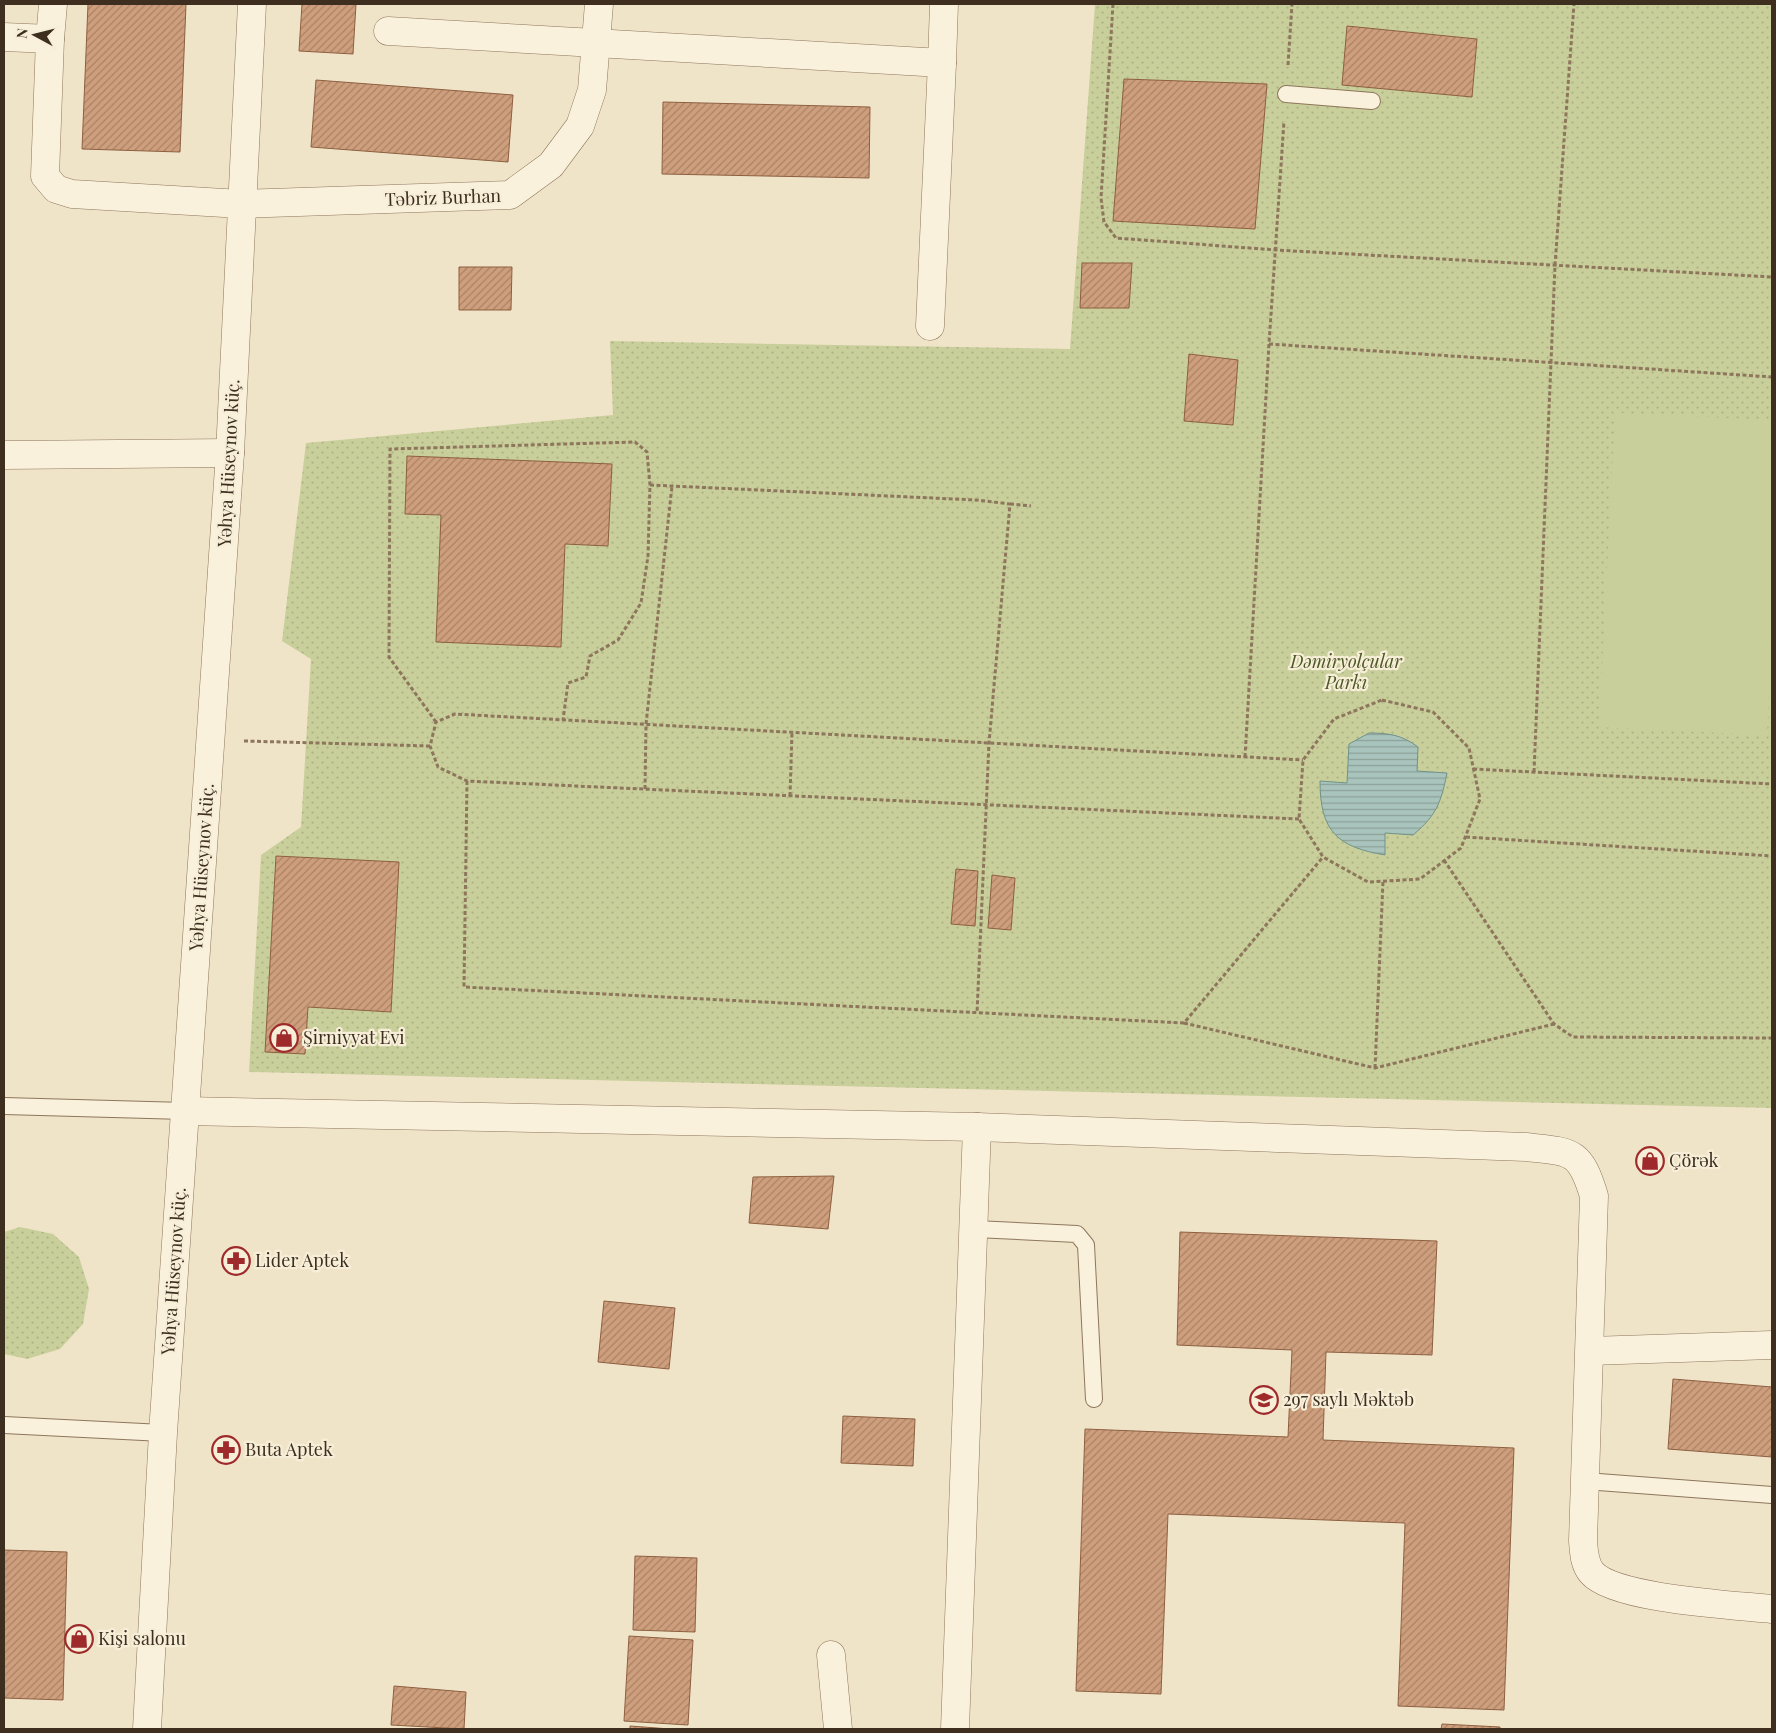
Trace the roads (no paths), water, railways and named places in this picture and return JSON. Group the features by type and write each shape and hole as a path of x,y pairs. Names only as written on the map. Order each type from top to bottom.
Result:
{"street":[{"name":"Təbriz Burhan","path":"53,4 45,176 56,189 72,194 241,204 510,195 550,165 580,126 592,90 599,4"},
{"name":"Yəhya Hüseynov küç.","path":"147,1729 163,1434 212,740 230,453 252,4"},
{"path":"930,326 944,4"},
{"path":"388,31 942,63"},
{"path":"4,37 50,39"},
{"path":"4,455 230,453"},
{"path":"185,1111 977,1127 1526,1147 1563,1152 1581,1162 1594,1196 1583,1541 1585,1560 1592,1573 1606,1584 1630,1592 1772,1610"},
{"path":"955,1729 977,1127"},
{"path":"1590,1350 1772,1345"},
{"path":"831,1655 838,1729"}],"lane":[{"path":"1286,94 1372,101"},
{"path":"4,1106 185,1111"},
{"path":"974,1229 1077,1234 1086,1245 1094,1399"},
{"path":"4,1425 163,1434"},
{"path":"1585,1482 1772,1495"}],"water":[{"path":"1369,733 1395,736 1418,747 1417,771 1447,773 1440,800 1428,821 1413,835 1385,833 1385,855 1355,847 1334,834 1323,813 1321,798 1320,781 1347,783 1349,744"}],"place":[{"name":"Şirniyyat Evi","path":"284,1038"},
{"name":"Çörək","path":"1650,1161"},
{"name":"Lider Aptek","path":"236,1261"},
{"name":"297 saylı Məktəb","path":"1264,1400"},
{"name":"Buta Aptek","path":"226,1450"},
{"name":"Kişi salonu","path":"79,1639"}],"park label":[{"name":"Dəmiryolçular Parkı","path":"1346,672"}]}
